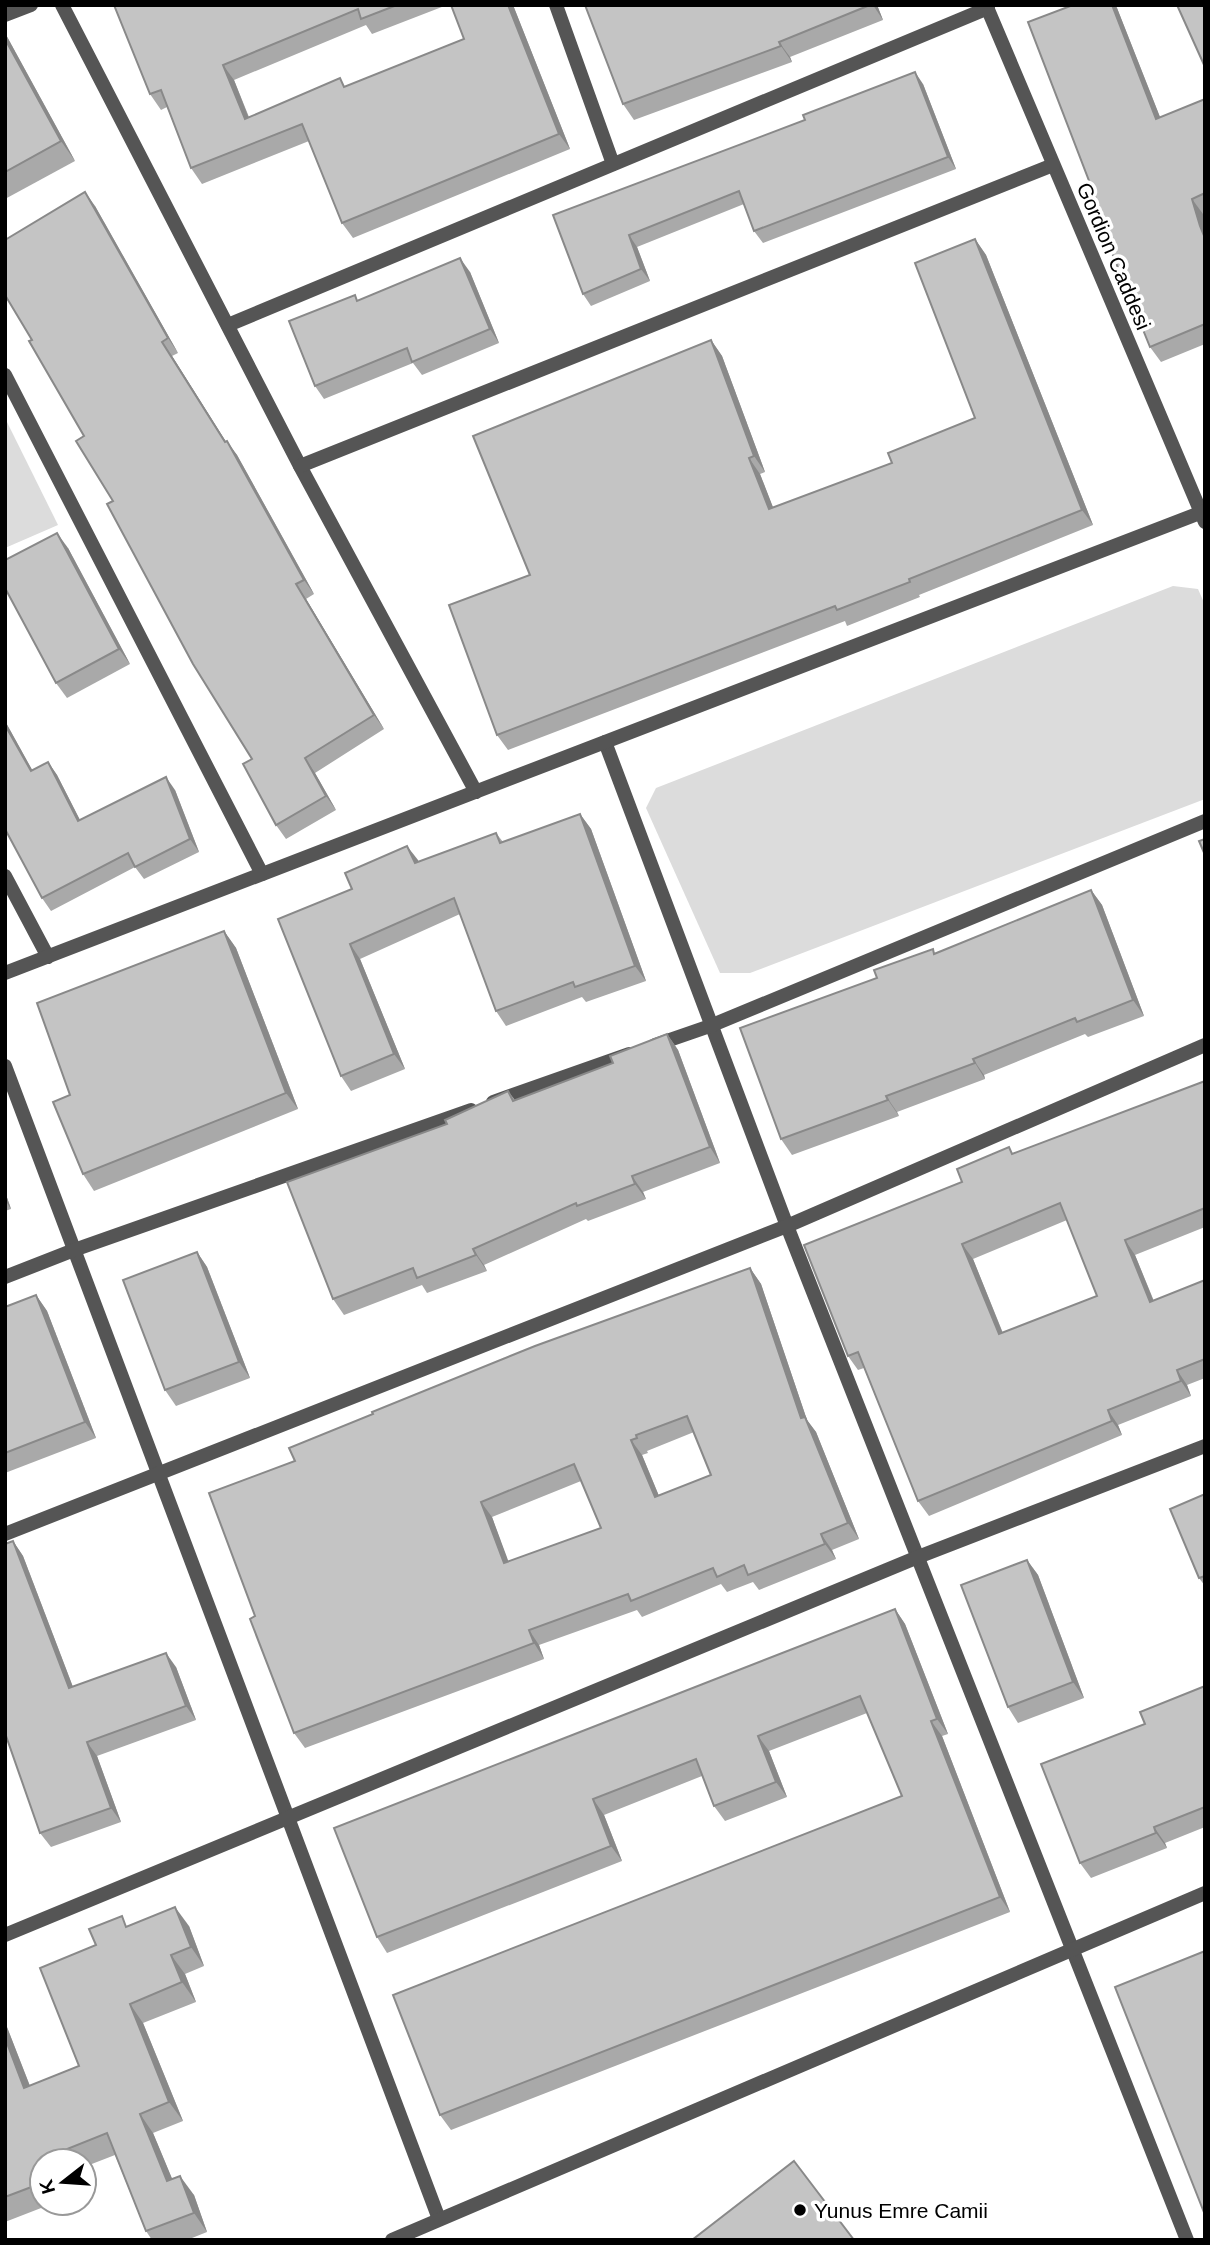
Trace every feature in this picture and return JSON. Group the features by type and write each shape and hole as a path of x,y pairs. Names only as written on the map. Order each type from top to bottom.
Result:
{"street":[{"path":"5,15 31,5"},
{"path":"61,5 300,466 476,792"},
{"path":"556,5 613,164"},
{"path":"228,325 987,7"},
{"name":"Gordion Caddesi","path":"987,7 1203,515"},
{"path":"300,466 1053,165"},
{"path":"5,375 262,874"},
{"path":"5,973 1203,515"},
{"path":"606,742 787,1226 1187,2240"},
{"path":"5,1278 75,1250 710,1026 1205,821"},
{"path":"5,876 48,957"},
{"path":"5,1534 787,1226 1205,1045"},
{"path":"5,1066 439,2219"},
{"path":"5,1935 918,1557 1205,1446"},
{"path":"392,2240 1205,1893"}],"shaded area":[{"path":"5,418 58,525 5,548"},
{"path":"1173,586 1198,589 1205,605 1205,799 750,973 720,973 646,808 656,788"}],"building":[{"path":"114,5 397,5 361,19 358,9 223,65 245,119 340,78 344,87 464,39 451,5 508,5 559,134 342,223 302,124 191,168 161,90 150,94"},
{"path":"585,5 870,5 779,42 781,46 623,104"},
{"path":"1073,5 1112,5 1156,119 1205,99 1205,193 1192,199 1205,238 1205,324 1150,347 1112,253 1116,251 1028,22"},
{"path":"1177,5 1205,5 1205,67"},
{"path":"5,39 61,141 5,172"},
{"path":"915,72 948,157 754,231 739,191 629,235 641,269 583,294 553,215 805,120 803,115"},
{"path":"85,192 168,338 162,342 225,442 227,441 304,580 296,584 374,715 305,758 326,796 276,825 243,764 252,759 193,664 107,504 113,501 76,441 84,436 5,295 5,240"},
{"path":"975,239 1082,510 909,579 910,582 837,610 835,606 497,735 449,605 530,575 473,436 711,340 754,456 749,458 769,509 892,463 888,453 975,418 915,263"},
{"path":"460,258 490,329 412,362 407,348 315,386 289,321 355,295 357,301"},
{"path":"57,533 119,649 56,683 5,588 5,560"},
{"path":"5,725 31,771 48,762 78,821 166,777 190,839 135,867 128,853 42,898 5,829"},
{"path":"580,814 635,966 575,987 573,982 496,1011 454,898 350,944 394,1054 341,1076 278,919 352,889 345,873 407,846 415,863 496,833 500,843"},
{"path":"1205,839 1205,855 1199,841"},
{"path":"1091,890 1133,1000 1077,1022 1075,1018 973,1059 975,1063 886,1096 888,1100 781,1139 740,1028 877,978 874,970 933,949 934,954"},
{"path":"224,931 286,1093 83,1174 53,1102 70,1095 37,1003"},
{"path":"667,1034 710,1147 632,1176 635,1184 577,1206 576,1203 473,1249 476,1255 417,1278 413,1268 333,1299 287,1182 447,1124 445,1120 508,1091 513,1101 613,1063 610,1056"},
{"path":"1205,1081 1205,1208 1125,1240 1150,1302 1205,1280 1205,1359 1177,1370 1181,1381 1108,1410 1112,1421 918,1501 858,1352 848,1356 804,1245 962,1182 957,1169 1009,1147 1012,1154","holes":["1060,1203 1097,1296 999,1334 962,1244"]},
{"path":"197,1252 239,1362 165,1390 123,1280"},
{"path":"750,1268 801,1418 805,1417 848,1523 821,1534 825,1544 748,1575 744,1565 717,1577 713,1568 631,1601 628,1594 529,1630 534,1643 294,1733 250,1619 255,1616 209,1493 295,1461 289,1448 535,1346","holes":["687,1416 711,1475 655,1497 631,1440 637,1438 636,1435","574,1464 601,1528 504,1563 481,1502"]},
{"path":"36,1295 85,1422 5,1453 5,1307"},
{"path":"1205,1494 1205,1576 1199,1578 1170,1509"},
{"path":"13,1541 69,1688 166,1653 186,1706 87,1742 111,1808 40,1833 5,1733 5,1544"},
{"path":"1027,1560 1073,1682 1008,1707 961,1585"},
{"path":"895,1609 937,1719 931,1721 1000,1897 440,2115 393,1995 902,1796 860,1696 758,1736 776,1782 714,1806 696,1759 593,1799 611,1846 377,1937 334,1828"},
{"path":"1205,1686 1205,1807 1154,1827 1156,1833 1080,1863 1041,1764 1145,1724 1140,1712"},
{"path":"175,1907 191,1947 171,1955 182,1982 130,2004 169,2102 140,2114 167,2181 180,2176 194,2213 146,2231 107,2133 72,2147 28,2147 28,2188 5,2197 5,2038 24,2088 79,2066 40,1968 96,1945 89,1929 122,1916 126,1927"},
{"path":"1205,1951 1205,2215 1115,1987"},
{"path":"794,2161 854,2240 692,2240"}],"place":[{"name":"Yunus Emre Camii","path":"800,2210"}]}
